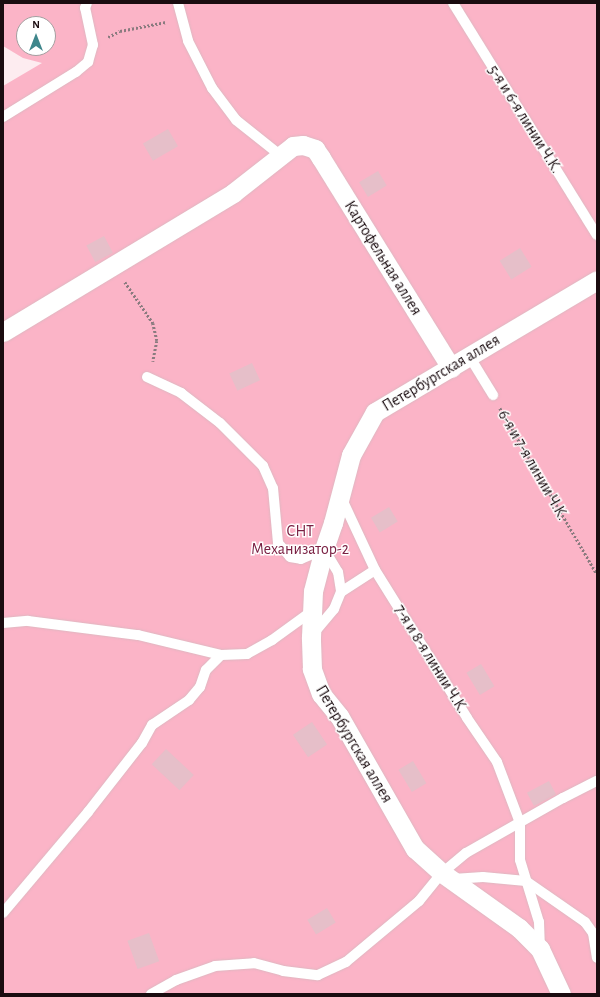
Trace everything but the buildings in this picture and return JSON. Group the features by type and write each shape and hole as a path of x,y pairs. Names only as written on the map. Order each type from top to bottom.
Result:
{"street":[{"name":"Картофельная аллея","path":"280,155 293,146 303,145 315,148 450,368"},
{"path":"3,332 233,193 280,155"},
{"name":"Петербургская аллея","path":"561,994 540,949 519,928 446,876 415,849 339,716 321,694 312,669 312,611 314,591 324,549 351,455 375,412 597,280"}],"lane":[{"path":"3,117 76,72 88,62 93,45 84,8 87,3"},
{"path":"178,3 188,41 212,88 236,120 280,155"},
{"name":"5-я и 6-я линии Ч.К.","path":"453,3 597,235"},
{"name":"6-я и 7-я линии Ч.К.","path":"469,356 493,396"},
{"path":"147,377 181,393 220,423 262,466 272,488 278,543 290,557 301,559 324,549 338,572 341,592 334,610 311,638"},
{"name":"7-я и 8-я линии Ч.К.","path":"340,495 375,570 467,718 497,762 520,824"},
{"path":"341,592 375,570"},
{"path":"3,623 28,621 138,635 221,655 247,654 272,640 312,611"},
{"path":"3,913 88,812 142,743 152,725 189,700 200,688 206,670 221,655"},
{"path":"151,994 176,980 215,966 254,963 283,971 318,975 346,962 387,930 419,901 446,876 466,853 520,824 562,798 597,781"},
{"path":"520,824 520,860 539,922 540,949"},
{"path":"446,876 483,877 526,881 585,922 593,932 597,958"}],"path":[{"path":"93,45 120,31 167,22 183,24"},
{"path":"113,265 153,323 157,341 155,357 147,377"},
{"name":"6-я и 7-я линии Ч.К.","path":"493,396 597,574"}],"green space":[{"name":"СНТ Механизатор-2","path":"3,3 597,3 597,994 3,994 3,86 42,63 20,56 56,56 56,16 16,16 16,54 3,46"}]}
